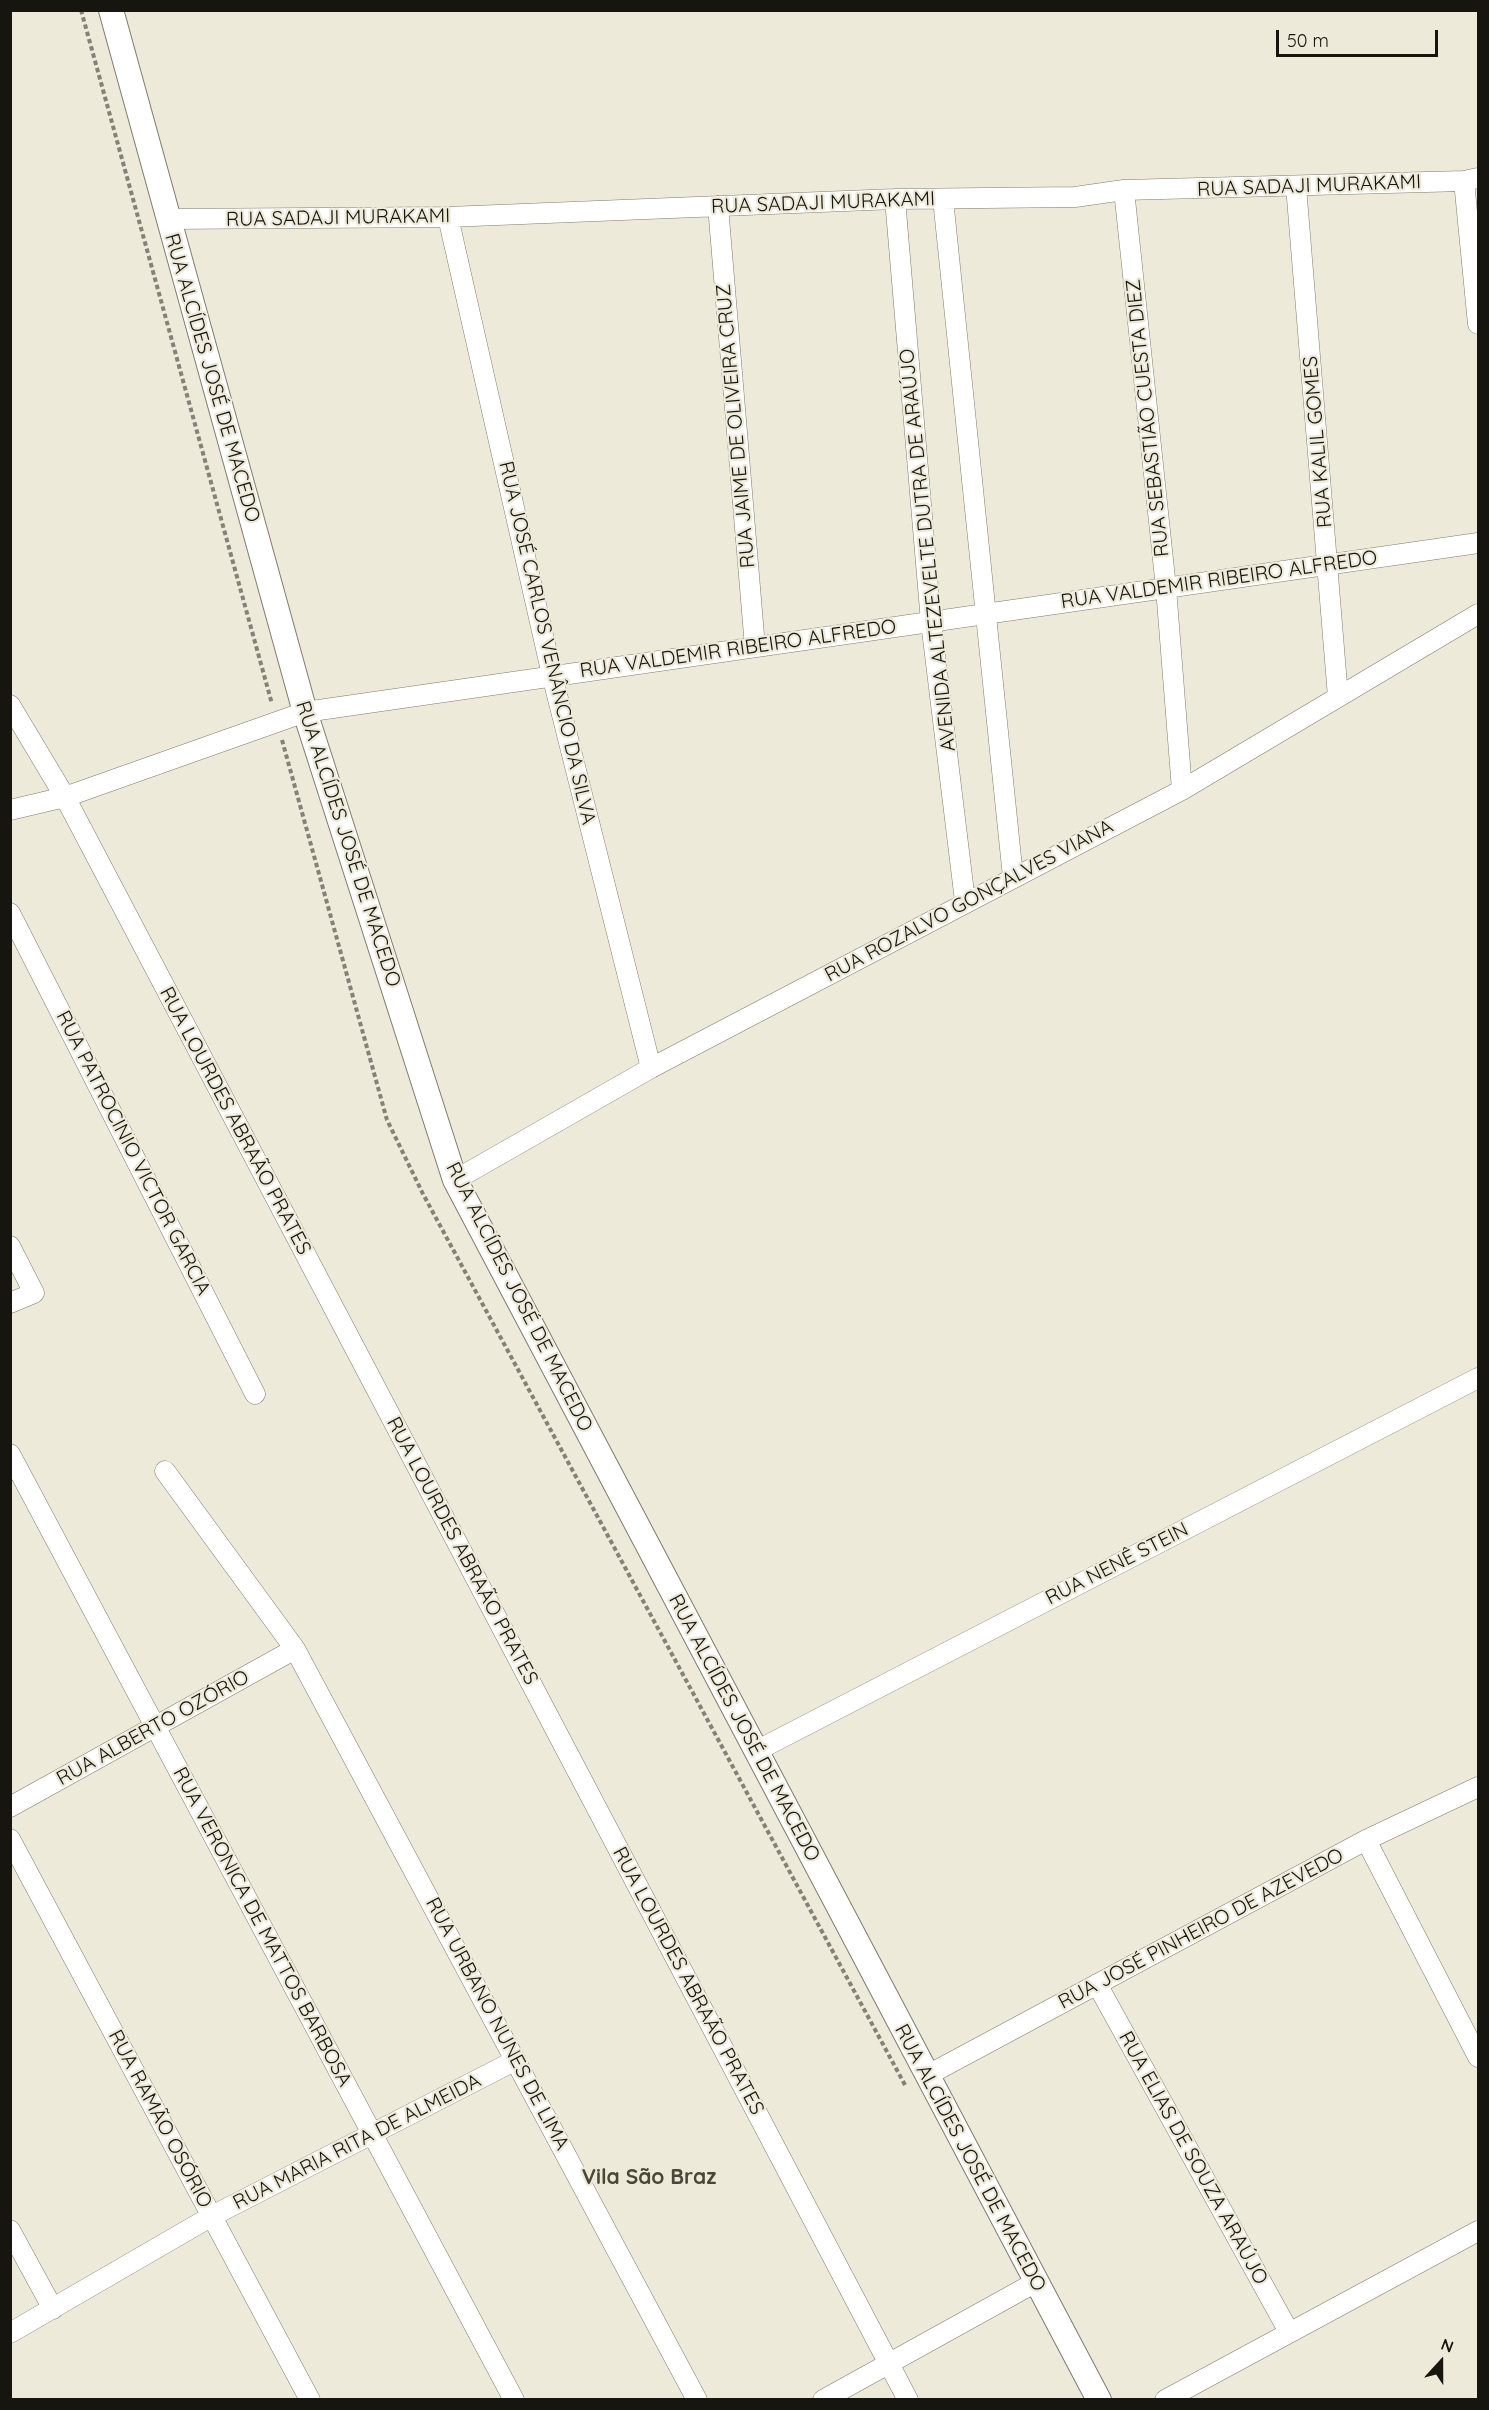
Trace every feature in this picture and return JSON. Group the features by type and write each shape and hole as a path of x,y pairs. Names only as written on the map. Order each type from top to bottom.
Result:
{"street":[{"name":"RUA ALCÍDES JOSÉ DE MACEDO","path":"111,10 305,712 455,1180 1099,2400"},
{"name":"RUA SADAJI MURAKAMI","path":"167,219 448,217 895,199 1075,197 1124,190 1472,180"},
{"path":"1472,180 1479,324"},
{"name":"RUA KALIL GOMES","path":"1296,186 1329,564 1338,697"},
{"name":"RUA SEBASTIÃO CUESTA DIEZ","path":"1124,190 1166,588 1182,790"},
{"name":"AVENIDA ALTEZEVELTE DUTRA DE ARAÚJO","path":"895,199 931,622 965,901"},
{"path":"943,199 1013,877"},
{"name":"RUA JAIME DE OLIVEIRA CRUZ","path":"718,206 755,647"},
{"name":"RUA JOSÉ CARLOS VENÂNCIO DA SILVA","path":"448,217 552,675 651,1068"},
{"name":"RUA VALDEMIR RIBEIRO ALFREDO","path":"10,810 65,797 305,712 1479,543"},
{"name":"RUA ROZALVO GONÇALVES VIANA","path":"455,1180 651,1068 965,901 1182,790 1479,614"},
{"name":"RUA LOURDES ABRAÃO PRATES","path":"10,705 65,797 908,2400"},
{"name":"RUA PATROCINIO VICTOR GARCIA","path":"10,913 255,1394"},
{"path":"10,1246 34,1293 10,1303"},
{"name":"RUA NENÊ STEIN","path":"756,1751 1479,1378"},
{"name":"RUA VERONICA DE MATTOS BARBOSA","path":"10,1454 514,2400"},
{"name":"RUA URBANO NUNES DE LIMA","path":"165,1471 295,1649 697,2400"},
{"name":"RUA ALBERTO OZÓRIO","path":"10,1808 295,1649"},
{"name":"RUA JOSÉ PINHEIRO DE AZEVEDO","path":"926,2076 1366,1840 1479,1787"},
{"name":"RUA RAMÃO OSÓRIO","path":"10,1839 310,2400"},
{"path":"1366,1840 1479,2057"},
{"name":"RUA ELIAS DE SOUZA ARAÚJO","path":"1097,1984 1288,2332"},
{"name":"RUA MARIA RITA DE ALMEIDA","path":"10,2333 212,2216 516,2060"},
{"path":"10,2230 53,2309"},
{"path":"1165,2400 1479,2230"},
{"path":"823,2400 1036,2282"}],"district":[{"name":"Vila São Braz","path":"649,2178"}]}
